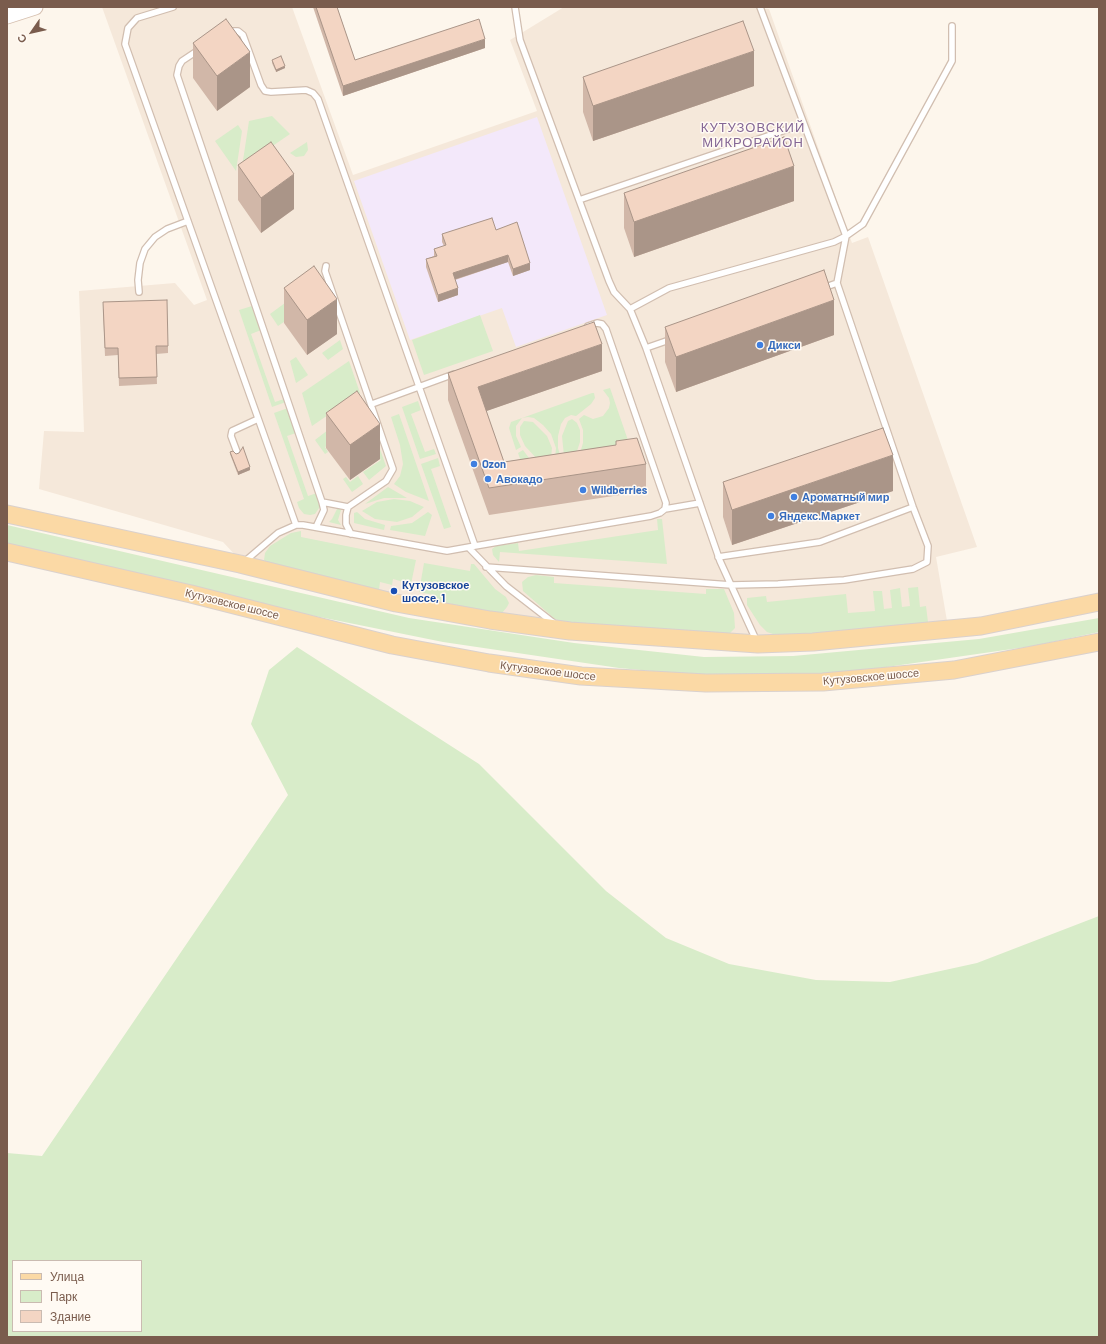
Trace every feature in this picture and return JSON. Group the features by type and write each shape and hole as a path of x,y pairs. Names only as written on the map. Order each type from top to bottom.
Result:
{"main road":[{"path":"7,16 35,7"},
{"path":"7,514 240,564 396,603 490,620 570,631 758,644 813,642 982,626 1099,602"},
{"name":"Кутузовское шоссе","path":"7,552 191,594 392,645 489,663 581,676 706,683 824,682 954,670 1099,642"}],"lane":[{"path":"173,7 137,18 128,28 125,44 296,525"},
{"path":"515,7 520,40 614,292 630,309 646,348 718,557 758,644"},
{"path":"486,567 731,585 844,580 912,569 927,562 928,546 913,507 838,283 846,236 760,7"},
{"path":"630,309 669,288 834,242 846,236 863,224 952,61 952,26"},
{"path":"222,33 230,30 238,31 243,35 261,85 265,91 306,90 313,93 318,100 419,387 472,547 486,567 506,586 554,623 570,631"},
{"path":"205,45 182,62 179,66 177,75 322,502 324,510 316,527"},
{"path":"579,200 804,124"},
{"path":"139,292 138,280 140,263 145,249 166,229 188,221"},
{"path":"326,266 325,271 394,469 386,481 348,507 346,524 351,534"},
{"path":"815,291 838,283"},
{"path":"582,329 597,324 602,324 606,329 666,503 665,509"},
{"path":"646,348 676,338"},
{"path":"372,404 459,373"},
{"path":"237,452 231,436 232,431 258,419"},
{"path":"322,502 348,507"},
{"path":"240,564 278,533 296,525 316,527 447,551 651,516 660,513 665,509 700,503"},
{"path":"718,557 820,542 913,507"}],"shaded area":[{"path":"102,7 292,7 353,175 537,111 510,40 564,7 752,7 769,9 852,243 868,237 977,547 936,557 947,621 870,633 758,637 609,630 444,606 238,558 223,542 39,489 44,431 84,432 79,291 175,283 194,305 207,300"},
{"path":"537,117 607,315 516,347 502,308 410,340 354,181"}],"green space":[{"path":"272,116 290,134 242,167 249,121"},
{"path":"238,125 242,131 236,171 215,141"},
{"path":"307,142 308,150 304,156 296,157 290,153"},
{"path":"285,303 294,315 278,326 270,314"},
{"path":"252,306 261,330 251,334 275,402 284,399 286,402 272,407 239,310"},
{"path":"480,315 493,351 424,375 412,340"},
{"path":"340,340 343,349 328,360 322,353"},
{"path":"296,357 308,375 296,383 290,361"},
{"path":"349,361 360,393 312,426 302,393"},
{"path":"610,388 631,449 580,453 583,443 583,430 579,419 584,415 593,419 603,416 609,408 610,403 609,398 603,390"},
{"path":"594,393 595,398 591,404 576,416 571,415 565,418 561,424 558,436 558,448 561,458 555,459 556,448 551,434 543,425 534,418 522,418"},
{"path":"418,401 421,410 411,414 425,452 434,449 436,454 420,459 402,407"},
{"path":"288,408 296,433 287,436 308,496 317,493 321,505 315,514 304,514 299,508 297,502 304,499 274,413"},
{"path":"399,414 429,501 406,492 394,484 400,476 403,464 400,445 391,417"},
{"path":"522,418 516,426 516,436 521,447 516,450 509,428 511,422"},
{"path":"572,419 577,423 580,430 580,442 577,451 564,456 562,436 568,421"},
{"path":"524,421 533,422 547,436 552,448 551,458 538,460 525,446 520,435 520,427"},
{"path":"328,430 335,440 325,447 328,452 325,454 315,440"},
{"path":"376,438 386,466 369,480 363,472 381,460 370,443"},
{"path":"523,450 529,458 536,463 523,467 518,453"},
{"path":"438,458 440,466 431,469 451,527 444,529 421,464"},
{"path":"358,476 363,484 352,492 343,479 346,477 350,482"},
{"path":"388,487 407,498 384,498 365,504"},
{"path":"394,499 410,501 424,507 412,517 397,522 375,519 362,511 377,502"},
{"path":"338,507 341,510 338,520 341,525 329,522"},
{"path":"357,512 365,519 385,525 384,530 354,523 354,513"},
{"path":"428,512 432,515 425,536 390,530 391,526 412,523"},
{"path":"657,519 662,519 667,564 500,552 499,562 493,555 492,549 496,546 518,543 519,551 658,530"},
{"path":"7,525 409,618 574,643 704,657 793,656 979,639 1099,618 1099,632 1033,646 845,673 729,678 619,668 443,642 295,612 7,544"},
{"path":"301,531 301,537 416,560 411,584 393,579 392,585 380,582 379,590 268,564 264,560 265,553 270,546 291,533"},
{"path":"424,563 470,571 471,564 474,564 495,589 506,597 509,603 507,607 501,614 433,600 434,595 419,592"},
{"path":"536,575 554,577 554,583 706,594 706,589 724,589 734,613 735,628 728,635 568,625 555,619 523,591 522,582 528,577"},
{"path":"918,587 920,607 926,606 928,622 875,630 776,635 767,632 760,625 747,605 747,598 766,596 767,602 846,594 848,613 875,611 873,591 882,591 884,609 892,608 890,590 900,588 902,607 910,606 908,588"},
{"path":"297,647 479,764 606,891 666,938 729,964 816,980 890,982 977,963 1099,916 1099,1337 7,1337 7,1153 42,1156 288,795 251,724 269,670"}],"building":[{"path":"316,7 337,7 355,60 479,19 485,39 343,86"},
{"path":"226,19 250,52 217,76 193,43"},
{"path":"743,21 754,51 593,106 583,77"},
{"path":"281,56 285,66 276,70 272,60"},
{"path":"784,137 794,166 634,222 624,193"},
{"path":"271,142 294,174 261,198 238,165"},
{"path":"492,218 496,230 517,222 530,263 513,269 508,255 453,273 458,288 438,295 426,259 437,256 434,249 446,245 442,234"},
{"path":"314,266 337,299 307,320 284,288"},
{"path":"824,270 834,300 676,357 665,327"},
{"path":"167,300 168,346 156,346 157,377 119,378 118,348 105,348 103,302"},
{"path":"594,322 602,344 478,387 504,462 616,445 616,441 637,438 646,464 489,488 448,373"},
{"path":"357,391 380,424 350,445 326,413"},
{"path":"883,428 893,455 732,510 723,482"},
{"path":"243,447 250,467 238,472 230,452 233,451 236,454 239,453"}],"place":[{"name":"Дикси","path":"760,345"},
{"name":"Ozon","path":"474,464"},
{"name":"Авокадо","path":"488,479"},
{"name":"Wildberries","path":"583,490"},
{"name":"Ароматный мир","path":"794,497"},
{"name":"Яндекс.Маркет","path":"771,516"},
{"name":"Кутузовское шоссе, 1","path":"394,591"}],"district":[{"name":"КУТУЗОВСКИЙ МИКРОРАЙОН","path":"753,136"}]}
